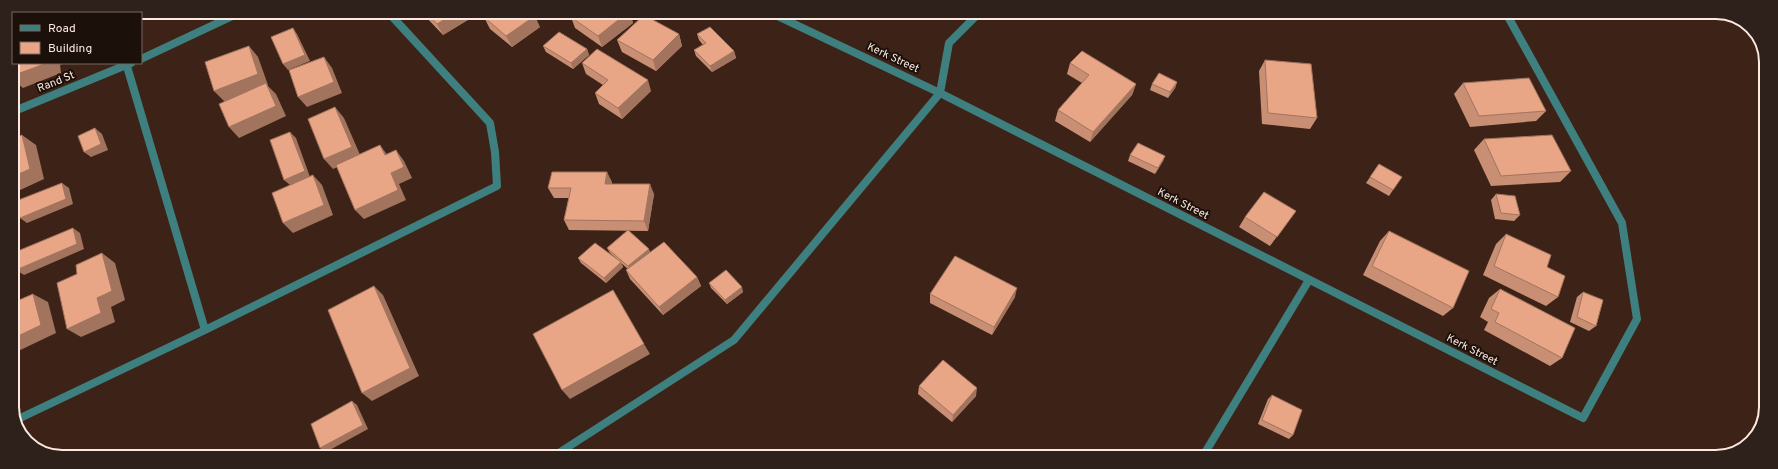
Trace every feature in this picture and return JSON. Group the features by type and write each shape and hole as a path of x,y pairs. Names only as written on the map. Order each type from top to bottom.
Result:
{"street":[{"path":"142,59 226,19"},
{"path":"21,418 205,330 497,186 495,152 490,123 394,19"},
{"name":"Kerk Street","path":"784,19 940,93 1583,418 1637,319 1622,223 1509,19"},
{"path":"563,450 734,340 940,93 948,43 973,19"},
{"path":"128,64 205,330"},
{"name":"Rand St","path":"19,109 128,64"},
{"path":"1207,450 1309,280"}],"building":[{"path":"432,19 445,19 437,24"},
{"path":"486,19 531,19 506,36"},
{"path":"574,19 619,19 598,36"},
{"path":"640,19 651,19 679,34 653,60 617,40"},
{"path":"710,27 734,51 710,66 694,50 706,43 697,34"},
{"path":"293,28 305,55 283,64 271,37"},
{"path":"559,32 587,49 571,63 543,46"},
{"path":"249,46 258,74 214,91 205,62"},
{"path":"597,49 648,80 618,108 595,93 608,80 582,63"},
{"path":"1082,51 1136,84 1093,132 1058,110 1089,75 1070,63"},
{"path":"324,57 334,82 298,97 289,70"},
{"path":"1265,60 1311,64 1317,118 1268,113"},
{"path":"19,64 44,64 19,73"},
{"path":"1159,73 1177,82 1170,92 1152,84"},
{"path":"1529,78 1546,111 1479,116 1463,83"},
{"path":"266,83 276,106 229,127 219,104"},
{"path":"335,107 352,147 324,159 308,119"},
{"path":"95,128 101,144 84,152 78,136"},
{"path":"290,132 305,171 284,180 270,140"},
{"path":"22,135 30,169 19,174 19,136"},
{"path":"1552,135 1571,171 1501,176 1484,139"},
{"path":"1138,143 1165,156 1158,168 1130,155"},
{"path":"380,145 385,155 396,150 404,167 391,173 398,190 355,210 336,165"},
{"path":"1379,164 1402,177 1393,190 1370,177"},
{"path":"552,172 607,172 605,184 650,184 644,221 564,220 571,188 548,188"},
{"path":"313,175 324,205 283,223 272,193"},
{"path":"62,183 66,199 20,218 19,200"},
{"path":"1264,192 1296,211 1277,237 1245,217"},
{"path":"1496,194 1515,196 1520,215 1501,213"},
{"path":"73,228 77,244 19,269 19,250"},
{"path":"628,230 649,249 628,266 607,248"},
{"path":"1389,231 1469,271 1453,308 1372,266"},
{"path":"1506,234 1551,255 1547,267 1565,276 1558,297 1494,266"},
{"path":"664,242 697,277 659,307 626,270"},
{"path":"595,243 621,262 604,278 578,258"},
{"path":"102,253 112,291 97,298 101,313 67,329 57,283 77,274 76,265"},
{"path":"955,256 1017,288 994,327 930,294"},
{"path":"726,270 742,287 725,300 709,283"},
{"path":"374,286 410,368 362,393 328,310"},
{"path":"1500,289 1575,328 1562,358 1495,322 1499,313 1491,309"},
{"path":"613,290 644,344 562,390 533,334"},
{"path":"1583,292 1603,300 1596,326 1577,317"},
{"path":"33,294 41,325 19,336 19,300"},
{"path":"943,360 977,388 953,415 919,386"},
{"path":"1272,395 1302,410 1293,435 1262,420"},
{"path":"352,401 363,425 320,448 311,424"}]}
